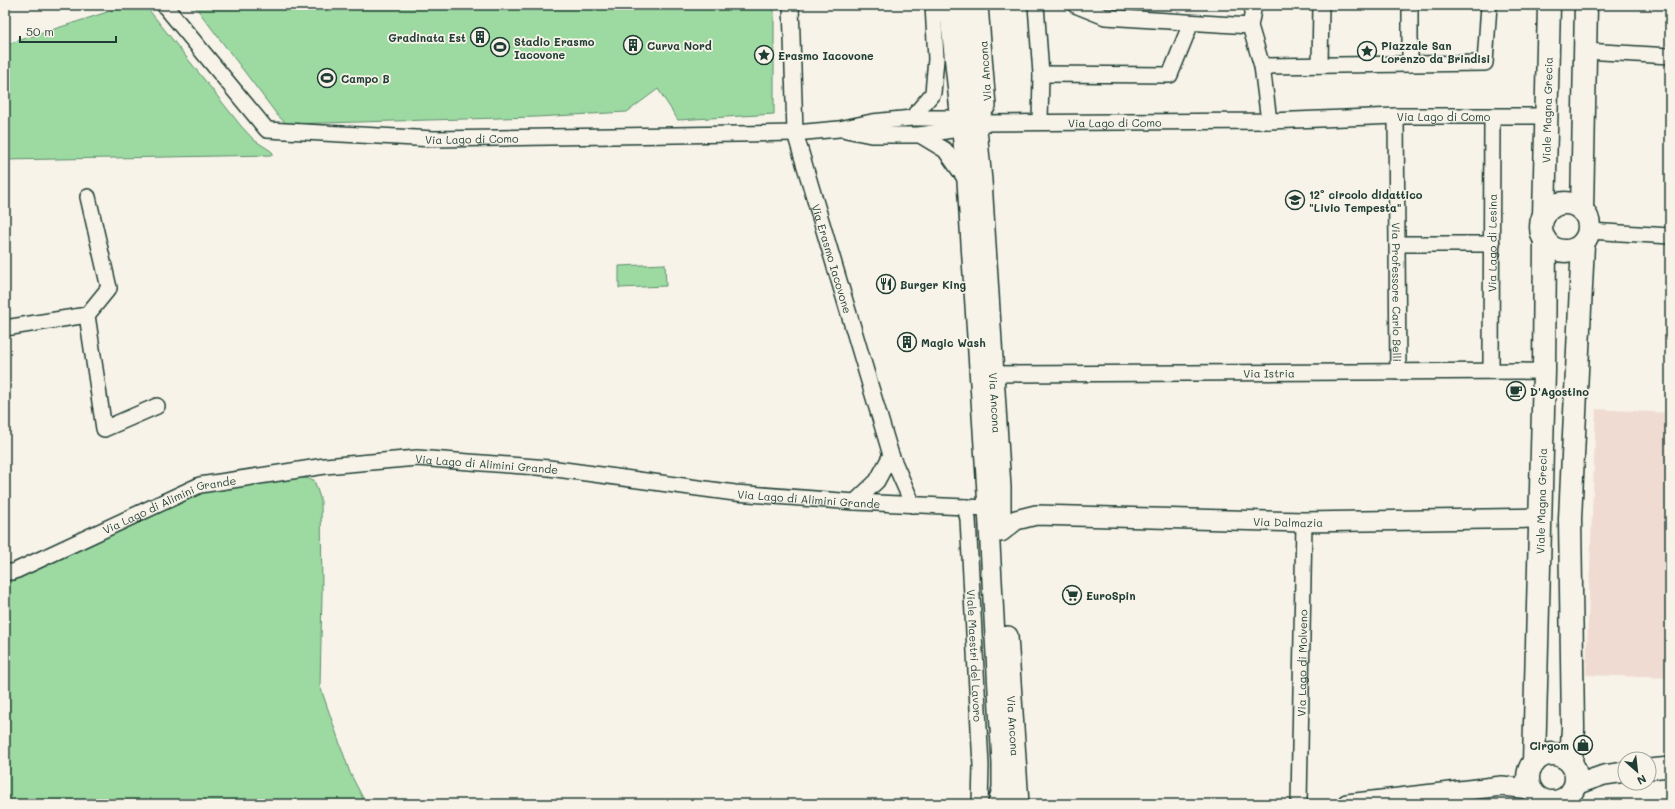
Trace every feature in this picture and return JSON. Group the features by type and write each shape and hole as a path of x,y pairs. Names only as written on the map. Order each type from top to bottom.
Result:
{"main road":[{"name":"Viale Magna Grecia","path":"1533,784 1544,371 1545,240 1541,228 1544,216 1549,5"},
{"path":"1582,210 1586,5"},
{"path":"1544,216 1552,207 1562,203 1573,204 1582,210 1587,216 1589,223 1586,237 1570,519 1574,782 1568,796 1551,802 1542,800 1533,784 1542,756 1552,754 1563,756 1574,782"},
{"path":"1545,240 1552,248 1563,251 1574,250 1586,237"}],"street":[{"name":"Via Lago di Como","path":"164,5 267,130 434,139 794,133 839,129 872,122 912,118 948,118 968,123 1269,121 1396,116 1547,116"},
{"name":"Via Erasmo Iacovone","path":"791,5 794,133 891,455 913,505"},
{"path":"949,5 968,123"},
{"path":"912,118 934,93 936,59 949,5"},
{"name":"Via Ancona","path":"980,5 988,106 968,123 967,181 988,508 1002,764 1002,788 998,804"},
{"path":"1036,5 1041,74 1040,122"},
{"path":"1075,5 1105,17 1250,26"},
{"path":"1254,5 1250,26 1262,66 1269,121"},
{"path":"1320,5 1320,65"},
{"path":"1410,5 1410,64"},
{"path":"1262,66 1485,63 1489,5"},
{"path":"1041,74 1170,75 1191,23"},
{"path":"1585,51 1670,56"},
{"name":"Via Professore Carlo Belli","path":"1396,116 1398,372"},
{"name":"Via Lago di Lesina","path":"1491,371 1492,116"},
{"name":"Via Lago di Como","path":"839,129 871,135 920,135 952,130 968,123"},
{"name":"Via Ancona","path":"968,123 982,181 1001,488 1001,532 1019,804"},
{"path":"920,135 945,150 967,181"},
{"path":"5,328 87,315 109,288 88,197"},
{"path":"1586,237 1670,236"},
{"path":"1397,244 1492,244"},
{"path":"87,315 104,429 157,406"},
{"name":"Via Istria","path":"994,374 1544,371"},
{"path":"855,502 877,481 891,455"},
{"name":"Via Lago di Alimini Grande","path":"5,572 13,572 200,485 340,464 417,458 549,468 735,493 855,502 988,508"},
{"name":"Via Dalmazia","path":"1001,488 1012,506 1036,514 1304,522 1540,518"},
{"name":"Viale Maestri del Lavoro","path":"965,508 968,519 980,742 980,804"},
{"name":"Via Dalmazia","path":"1001,532 1016,520 1036,514"},
{"name":"Via Lago di Molveno","path":"1299,804 1304,522"},
{"path":"1657,768 1670,767"},
{"path":"1574,782 1617,773"},
{"path":"1347,804 1502,786 1516,780 1533,784"}],"shaded area":[{"path":"1596,409 1670,413 1670,678 1586,675"}],"green space":[{"path":"129,5 145,5 241,126 254,140 271,151 273,155 5,160 5,45"},
{"name":"Stadio Erasmo Iacovone","path":"194,5 774,5 774,114 678,120 658,89 627,112 536,117 287,124 278,116"},
{"path":"665,264 666,286 619,288 619,266"},
{"path":"289,475 314,480 321,501 322,594 320,686 350,773 366,804 5,804 5,579 200,488"}],"place":[{"name":"Gradinata Est","path":"480,37"},
{"name":"Curva Nord","path":"633,45"},
{"name":"Stadio Erasmo Iacovone","path":"500,47"},
{"name":"Piazzale San Lorenzo da Brindisi","path":"1367,51"},
{"name":"Erasmo Iacovone","path":"764,55"},
{"name":"Campo B","path":"327,78"},
{"name":"12° circolo didattico \"Livio Tempesta\"","path":"1295,200"},
{"name":"Burger King","path":"886,284"},
{"name":"Magic Wash","path":"907,342"},
{"name":"D'Agostino","path":"1516,391"},
{"name":"EuroSpin","path":"1072,595"},
{"name":"Cirgom","path":"1583,745"}]}
